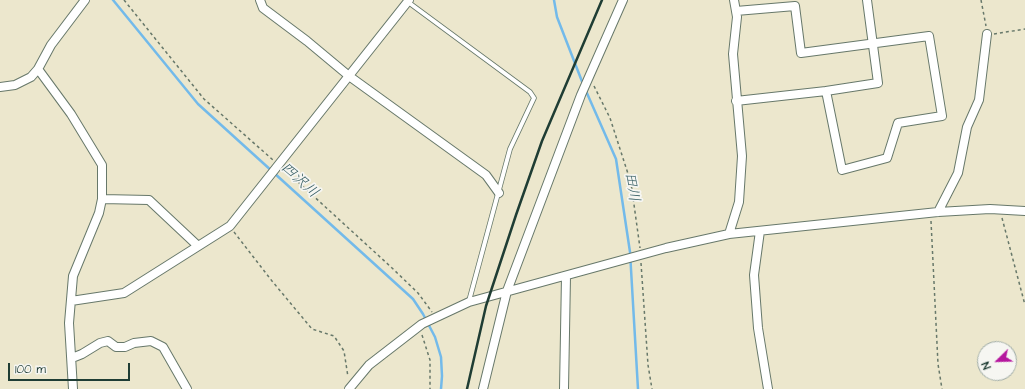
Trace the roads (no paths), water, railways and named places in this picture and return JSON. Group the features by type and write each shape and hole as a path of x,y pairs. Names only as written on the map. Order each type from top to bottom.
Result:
{"street":[{"path":"0,87 7,87 21,83 38,69 51,45 85,0"},
{"path":"260,0 263,8 307,41 349,76 486,175 499,193"},
{"path":"482,389 507,291 581,95 623,0"},
{"path":"729,234 739,202 742,156 733,54 736,11 734,0"},
{"path":"736,101 826,91 878,83 867,0"},
{"path":"71,301 124,293 230,226 407,1"},
{"path":"736,11 795,6 801,53 929,36 942,116 898,122 887,158 842,170 826,91"},
{"path":"934,213 958,173 967,127 979,100 987,34"},
{"path":"38,69 71,114 102,165 102,199 99,213 73,276 69,323 73,389"},
{"path":"102,199 149,200 198,246"},
{"path":"350,389 370,366 420,326 433,318 469,302 677,245 729,234 934,213 1000,209 1025,211"},
{"path":"760,231 754,275 758,328 768,389"},
{"path":"564,389 566,276"},
{"path":"72,358 100,343 108,341 116,347 124,348 134,343 151,341 162,347 187,389"}],"lane":[{"path":"407,1 530,92 534,98 510,149 469,302"}],"waterway":[{"name":"四沢川","path":"113,0 198,104 413,299 435,337 441,357 441,389"},
{"name":"田川","path":"554,0 557,17 583,84"},
{"name":"田川","path":"586,91 616,159 630,252 638,389"}],"railway":[{"path":"467,389 486,306 516,215 542,141 602,0"}]}
